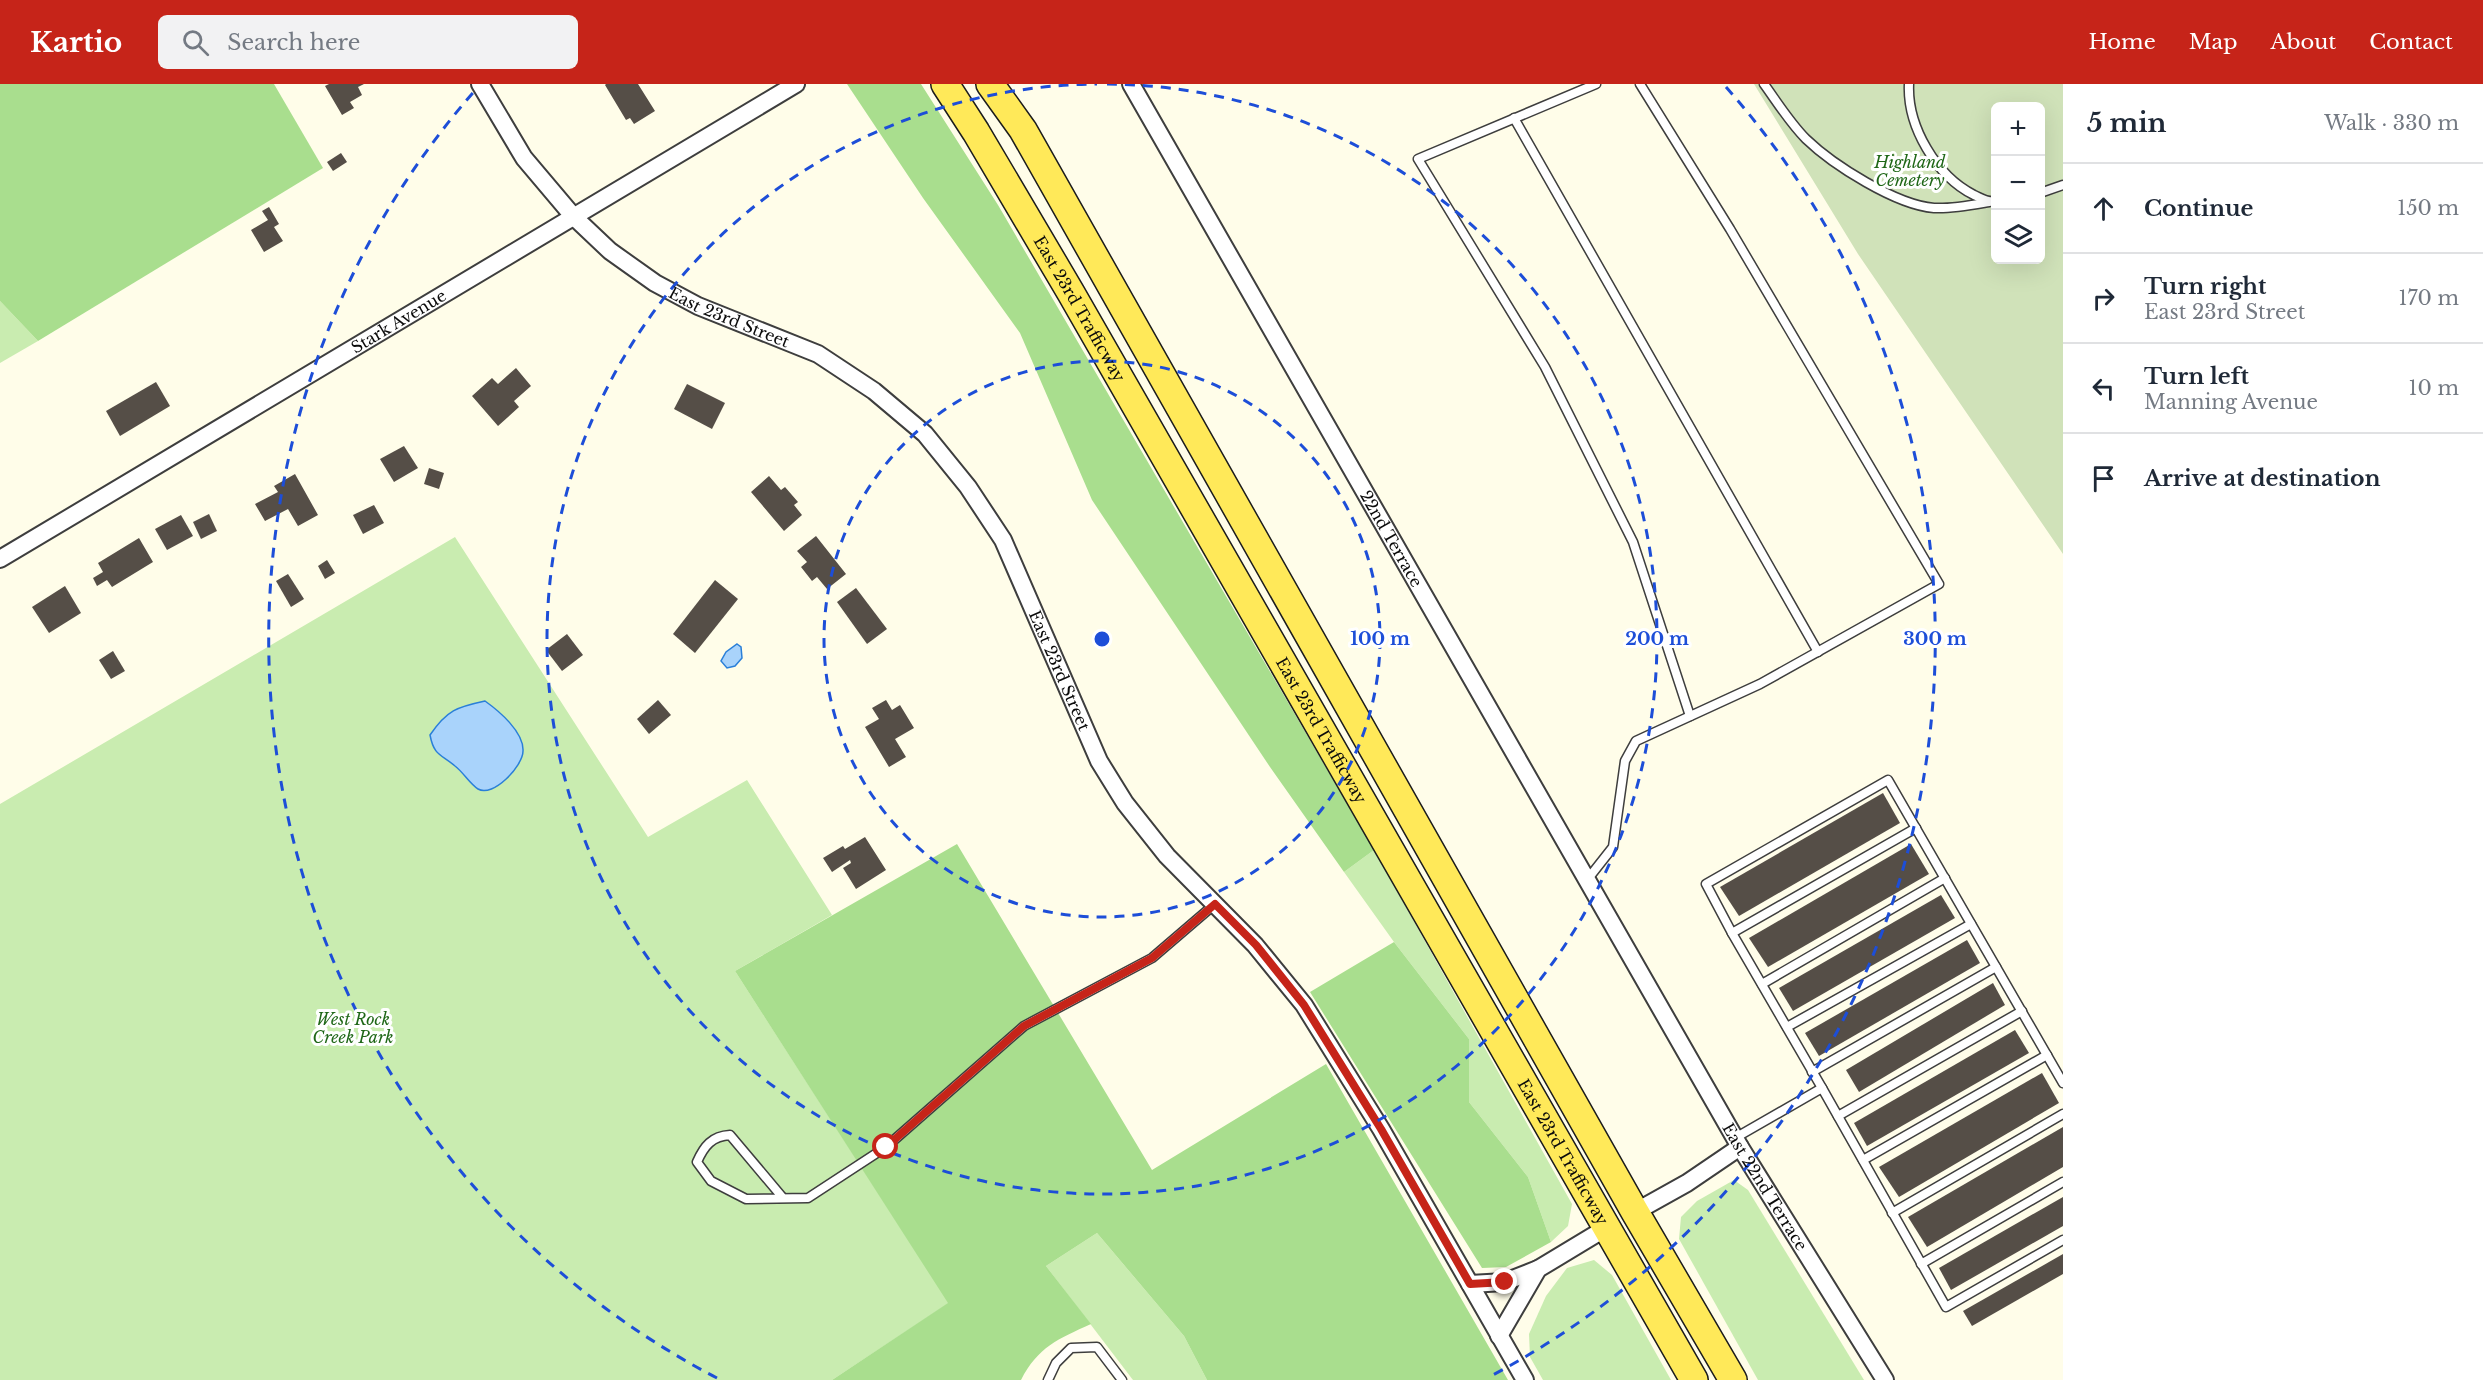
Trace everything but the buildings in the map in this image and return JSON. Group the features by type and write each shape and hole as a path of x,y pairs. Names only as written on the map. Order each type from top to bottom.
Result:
{"main road":[{"name":"East 23rd Trafficway","path":"945,84 1071,293 1694,1380"},
{"name":"East 23rd Trafficway","path":"990,84 1029,141 1635,1212 1733,1380"}],"street":[{"name":"East 23rd Street","path":"480,84 524,158 573,216 610,250 655,283 698,306 818,354 874,391 925,434 968,487 1003,540 1099,761 1125,802 1167,856 1256,945 1304,1005 1381,1129 1525,1380"},
{"name":"Stark Avenue","path":"0,559 796,84"},
{"name":"22nd Terrace","path":"1131,84 1651,992"},
{"name":"East 22nd Terrace","path":"1651,992 1737,1142 1885,1380"},
{"path":"1635,1212 1686,1183 1737,1142"},
{"path":"1470,1284 1505,1282 1538,1269 1606,1228"},
{"path":"1499,1336 1538,1269"}],"lane":[{"path":"1596,84 1418,159 1545,367 1633,542 1690,716"},
{"path":"1587,881 1613,847 1625,761 1636,741 1760,684 1939,584 1730,229 1640,84"},
{"path":"1764,84 1805,138 1835,164 1865,181 1901,199 1934,208 1991,202"},
{"path":"1909,84 1908,97 1917,129 1930,154 1961,188 1991,202"},
{"path":"1514,118 1818,652"},
{"path":"2045,190 2063,185"},
{"path":"2063,1083 1888,780 1706,884 1946,1307 2063,1240"},
{"path":"1732,933 1916,828"},
{"path":"1762,984 1945,878"},
{"path":"783,1198 730,1135 717,1136 703,1148 697,1162 711,1181 746,1199 808,1198 886,1147 1024,1026 1152,958 1215,904"},
{"path":"1787,1027 1971,924"},
{"path":"1812,1072 1996,967"},
{"path":"1838,1116 2022,1011"},
{"path":"1863,1160 2047,1055"},
{"path":"1737,1142 1822,1088"},
{"path":"1892,1213 2063,1114"},
{"path":"1921,1264 2063,1182"},
{"path":"1048,1380 1056,1363 1071,1348 1097,1347 1122,1380"}],"green space":[{"path":"0,84 274,84 323,168 38,341 0,301"},
{"path":"847,84 921,84 998,205 1374,850 1344,872 1270,767 1092,500 1020,333 923,198"},
{"name":"Highland Cemetery","path":"1754,84 2063,84 2063,554 1858,254"},
{"path":"0,301 38,341 0,363"},
{"name":"West Rock Creek Park","path":"455,537 648,837 747,780 832,915 735,971 949,1303 832,1380 0,1380 0,804"},
{"path":"957,844 1152,1170 1326,1064 1508,1380 1207,1380 1184,1336 1097,1233 1046,1266 1091,1324 1050,1345 1034,1359 1021,1380 832,1380 948,1303 735,971"},
{"path":"1374,850 1572,1204 1568,1226 1551,1242 1528,1177 1469,1102 1469,1039 1394,942 1344,872"},
{"path":"1394,942 1469,1039 1469,1102 1528,1177 1551,1242 1506,1267 1482,1268 1310,992"},
{"path":"1734,1180 1748,1190 1864,1380 1758,1380 1679,1239 1681,1217 1697,1201"},
{"path":"1097,1233 1184,1336 1207,1380 1133,1380 1046,1266"},
{"path":"1594,1260 1612,1275 1671,1380 1543,1380 1530,1357 1529,1334 1546,1296 1567,1268"}],"water":[{"path":"737,644 741,647 742,658 735,666 727,668 721,661 726,652"},
{"path":"485,701 515,729 523,751 513,772 499,785 484,791 475,787 439,754 430,735 453,711"}],"route":[{"path":"886,1147 1024,1026 1152,958 1215,904 1256,945 1304,1005 1381,1129 1470,1284 1505,1282"}]}
